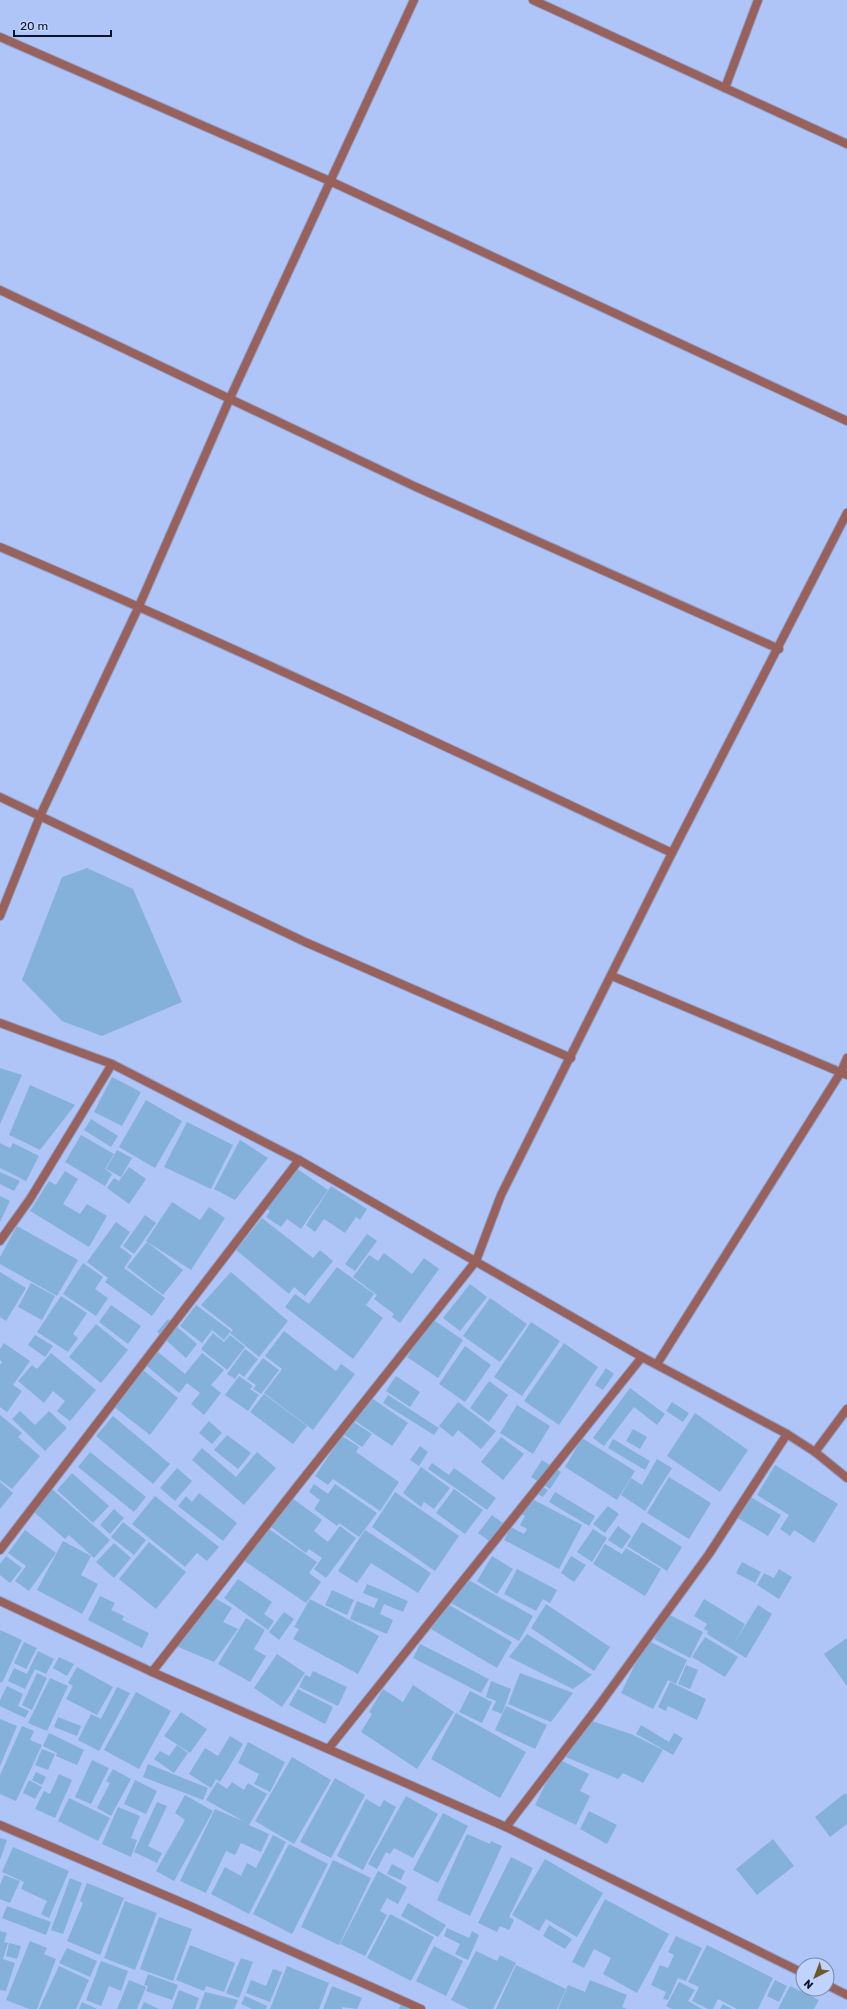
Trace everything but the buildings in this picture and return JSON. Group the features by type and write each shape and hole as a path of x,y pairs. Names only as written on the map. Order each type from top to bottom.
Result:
{"street":[{"path":"0,916 40,816 139,606 230,398 332,182 414,0"},
{"path":"533,0 847,144"},
{"path":"725,88 758,0"},
{"path":"0,37 332,182 847,421"},
{"path":"0,290 416,487 779,649"},
{"path":"152,1672 476,1261 501,1195 612,976 672,853 779,649 822,558 847,513"},
{"path":"0,547 139,606 398,724 672,853"},
{"path":"0,797 305,942 571,1058"},
{"path":"612,976 844,1073"},
{"path":"0,1023 112,1064 299,1160 642,1357 787,1434 815,1452 847,1478"},
{"path":"657,1364 844,1073 847,1058"},
{"path":"0,1241 30,1199 112,1064"},
{"path":"0,1550 299,1160"},
{"path":"329,1748 642,1357"},
{"path":"815,1452 847,1409"},
{"path":"506,1827 597,1708 704,1560 787,1434"},
{"path":"0,1601 152,1672 329,1748 506,1827 795,1969"},
{"path":"0,1825 182,1903 421,2009"},
{"path":"835,1989 847,1995"}]}
